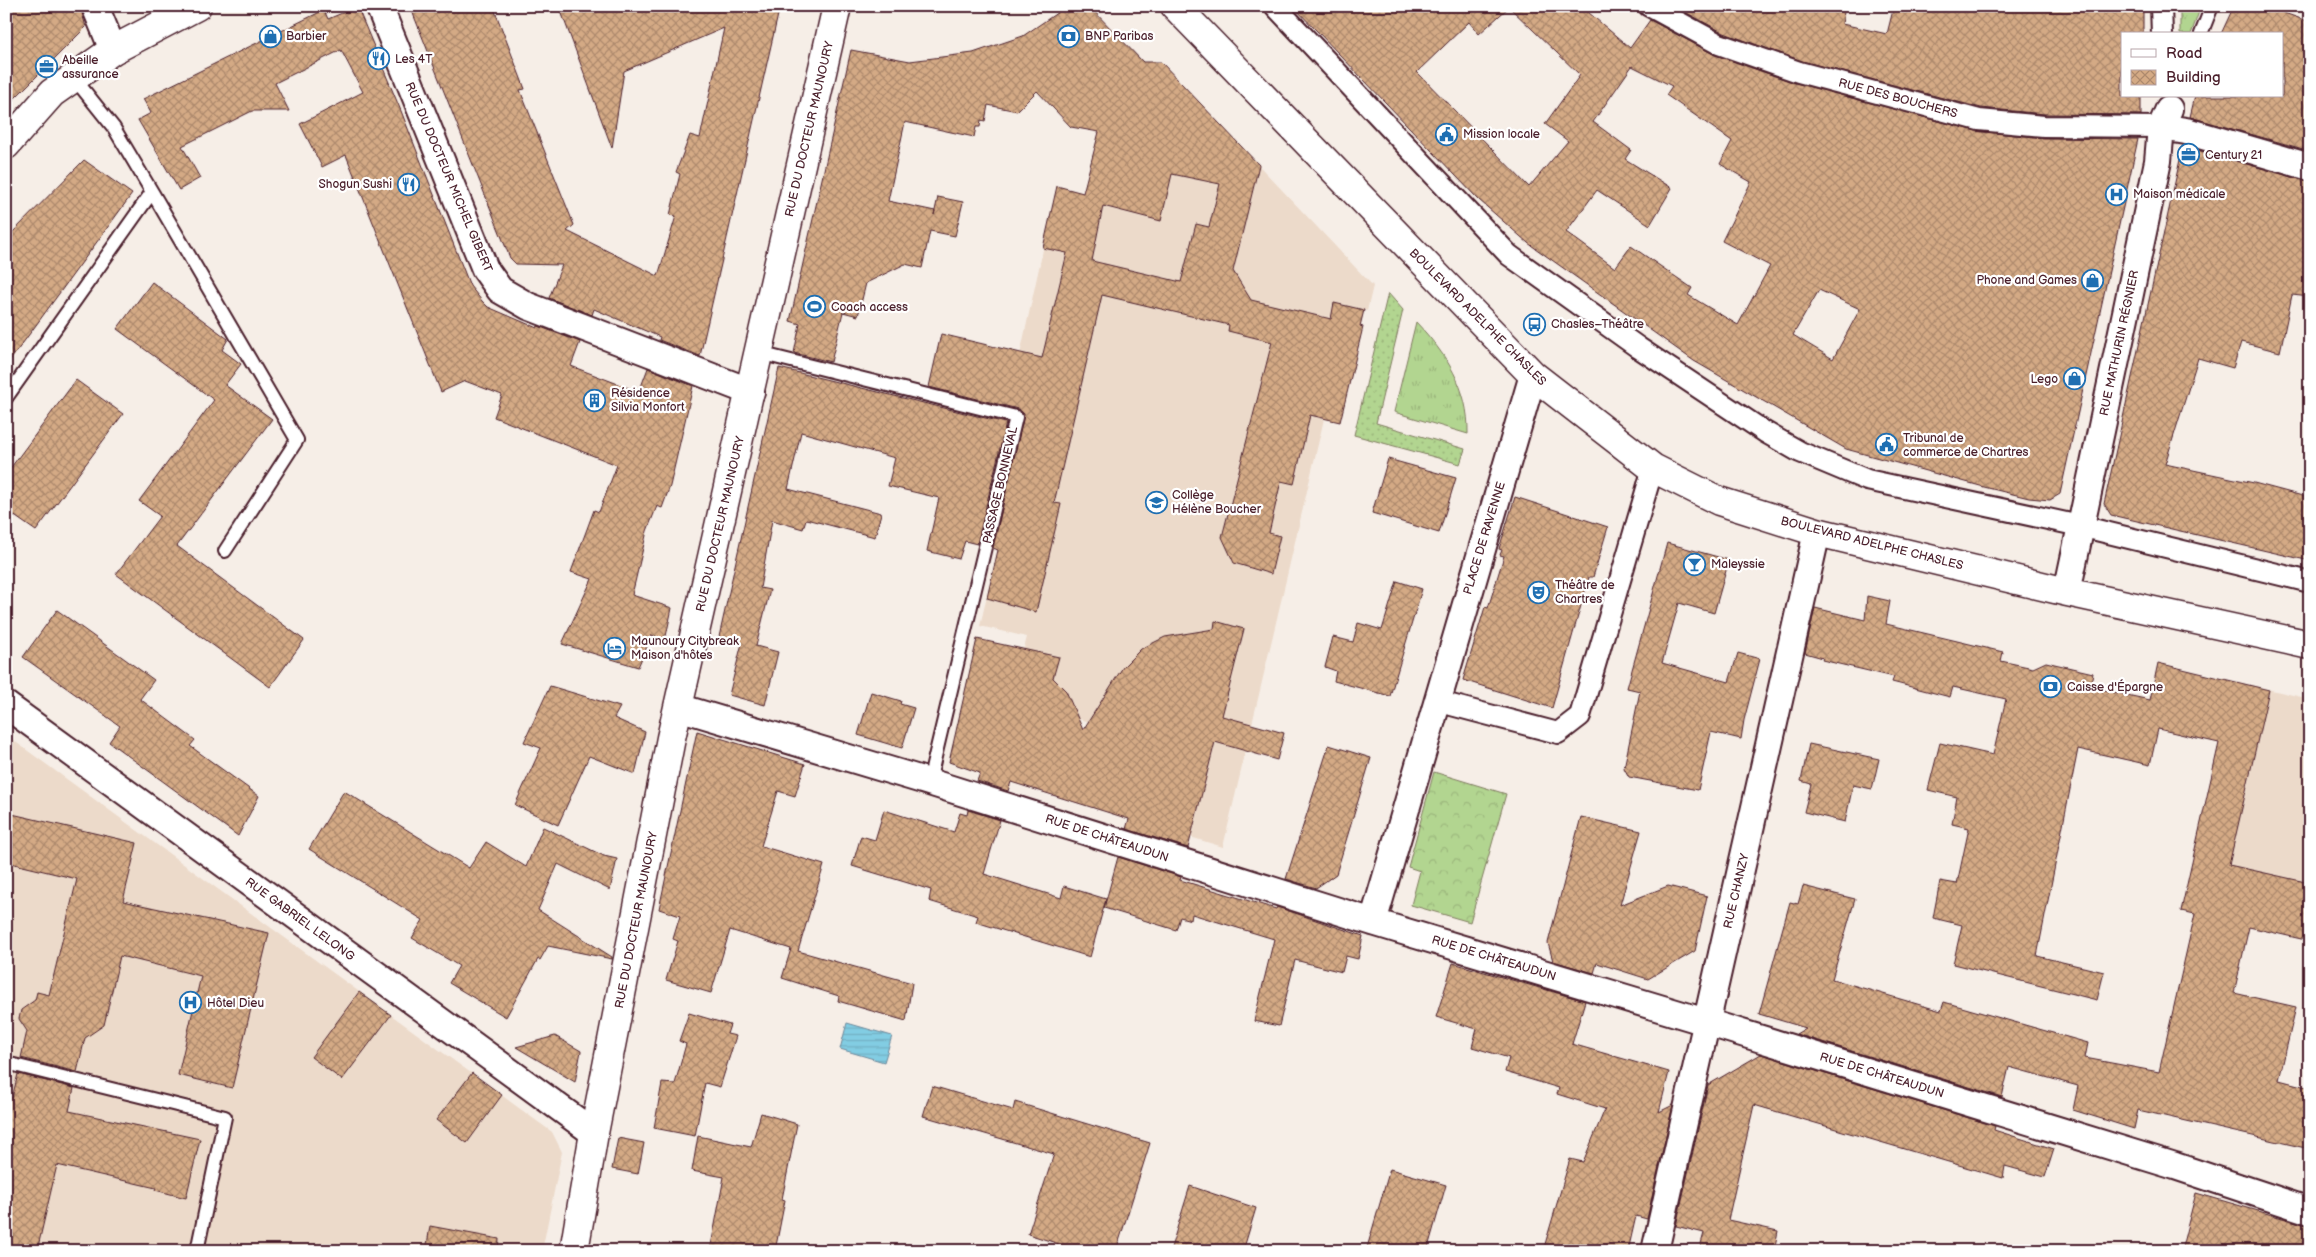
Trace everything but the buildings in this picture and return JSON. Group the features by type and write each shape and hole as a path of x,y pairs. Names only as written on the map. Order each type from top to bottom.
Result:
{"main road":[{"path":"6,145 52,93 112,50 197,6"},
{"name":"RUE DU DOCTEUR MAUNOURY","path":"574,1251 594,1133 678,707 751,392 837,6"},
{"name":"BOULEVARD ADELPHE CHASLES","path":"1175,6 1533,375 1653,468 1719,501 1817,532 2067,592 2310,646"}],"street":[{"path":"95,6 112,50"},
{"name":"RUE DU DOCTEUR MICHEL GIBERT","path":"379,6 485,269 500,290 538,310 751,392"},
{"path":"1276,6 1509,255 1639,348 1765,432 1800,452 1867,480 2080,526 2310,582"},
{"name":"RUE DES BOUCHERS","path":"1649,6 1719,44 1799,72 1979,120 2044,126 2168,107"},
{"path":"2161,6 2162,32"},
{"path":"2168,107 2186,131 2310,167"},
{"name":"RUE MATHURIN RÉGNIER","path":"2067,592 2168,107"},
{"name":"PLACE DE RAVENNE","path":"1373,922 1436,701 1533,375"},
{"path":"1436,701 1558,733 1580,716 1653,468"},
{"name":"RUE CHANZY","path":"1655,1251 1817,532"},
{"name":"RUE DE CHÂTEAUDUN","path":"678,707 929,782 1373,922 2166,1163 2310,1211"},
{"name":"RUE GABRIEL LELONG","path":"9,712 594,1133"}],"lane":[{"path":"2202,32 2212,6"},
{"path":"74,78 114,128 296,440 226,550"},
{"path":"6,398 152,192"},
{"name":"PASSAGE BONNEVAL","path":"759,353 1016,417 929,782"},
{"path":"6,1063 226,1117 197,1251"}],"shaded area":[{"name":"Collège Hélène Boucher","path":"1228,133 1373,286 1367,311 1364,310 1361,326 1363,327 1340,422 1324,419 1223,847 1072,801 1089,722 1011,699 1027,637 980,626 1031,405 1010,400 1057,186 1105,198"},
{"path":"2233,681 2310,699 2310,941 2181,911"},
{"name":"Hôtel Dieu","path":"6,735 552,1132 562,1152 542,1251 6,1251"}],"green space":[{"path":"2180,6 2201,6 2192,32 2180,32"},
{"path":"1388,293 1403,310 1376,423 1465,449 1460,464 1354,435"},
{"path":"1416,322 1446,359 1454,373 1465,402 1468,434 1394,412"},
{"path":"1434,772 1506,794 1470,922 1411,905 1420,871 1408,867"}],"water":[{"path":"847,1023 892,1036 884,1062 840,1049"}],"place":[{"name":"Barbier","path":"270,36"},
{"name":"BNP Paribas","path":"1069,36"},
{"name":"Les 4T","path":"379,59"},
{"name":"Abeille assurance","path":"46,67"},
{"name":"Mission locale","path":"1447,134"},
{"name":"Century 21","path":"2189,155"},
{"name":"Shogun Sushi","path":"408,184"},
{"name":"Maison médicale","path":"2117,194"},
{"name":"Phone and Games","path":"2093,280"},
{"name":"Coach access","path":"815,307"},
{"name":"Chasles–Théâtre","path":"1535,324"},
{"name":"Lego","path":"2074,379"},
{"name":"Résidence Silvia Monfort","path":"595,400"},
{"name":"Tribunal de commerce de Chartres","path":"1887,445"},
{"name":"Collège Hélène Boucher","path":"1156,502"},
{"name":"Maleyssie","path":"1695,564"},
{"name":"Théâtre de Chartres","path":"1539,592"},
{"name":"Maunoury Citybreak Maison d'hôtes","path":"615,648"},
{"name":"Caisse d'Épargne","path":"2051,687"},
{"name":"Hôtel Dieu","path":"191,1003"}]}
